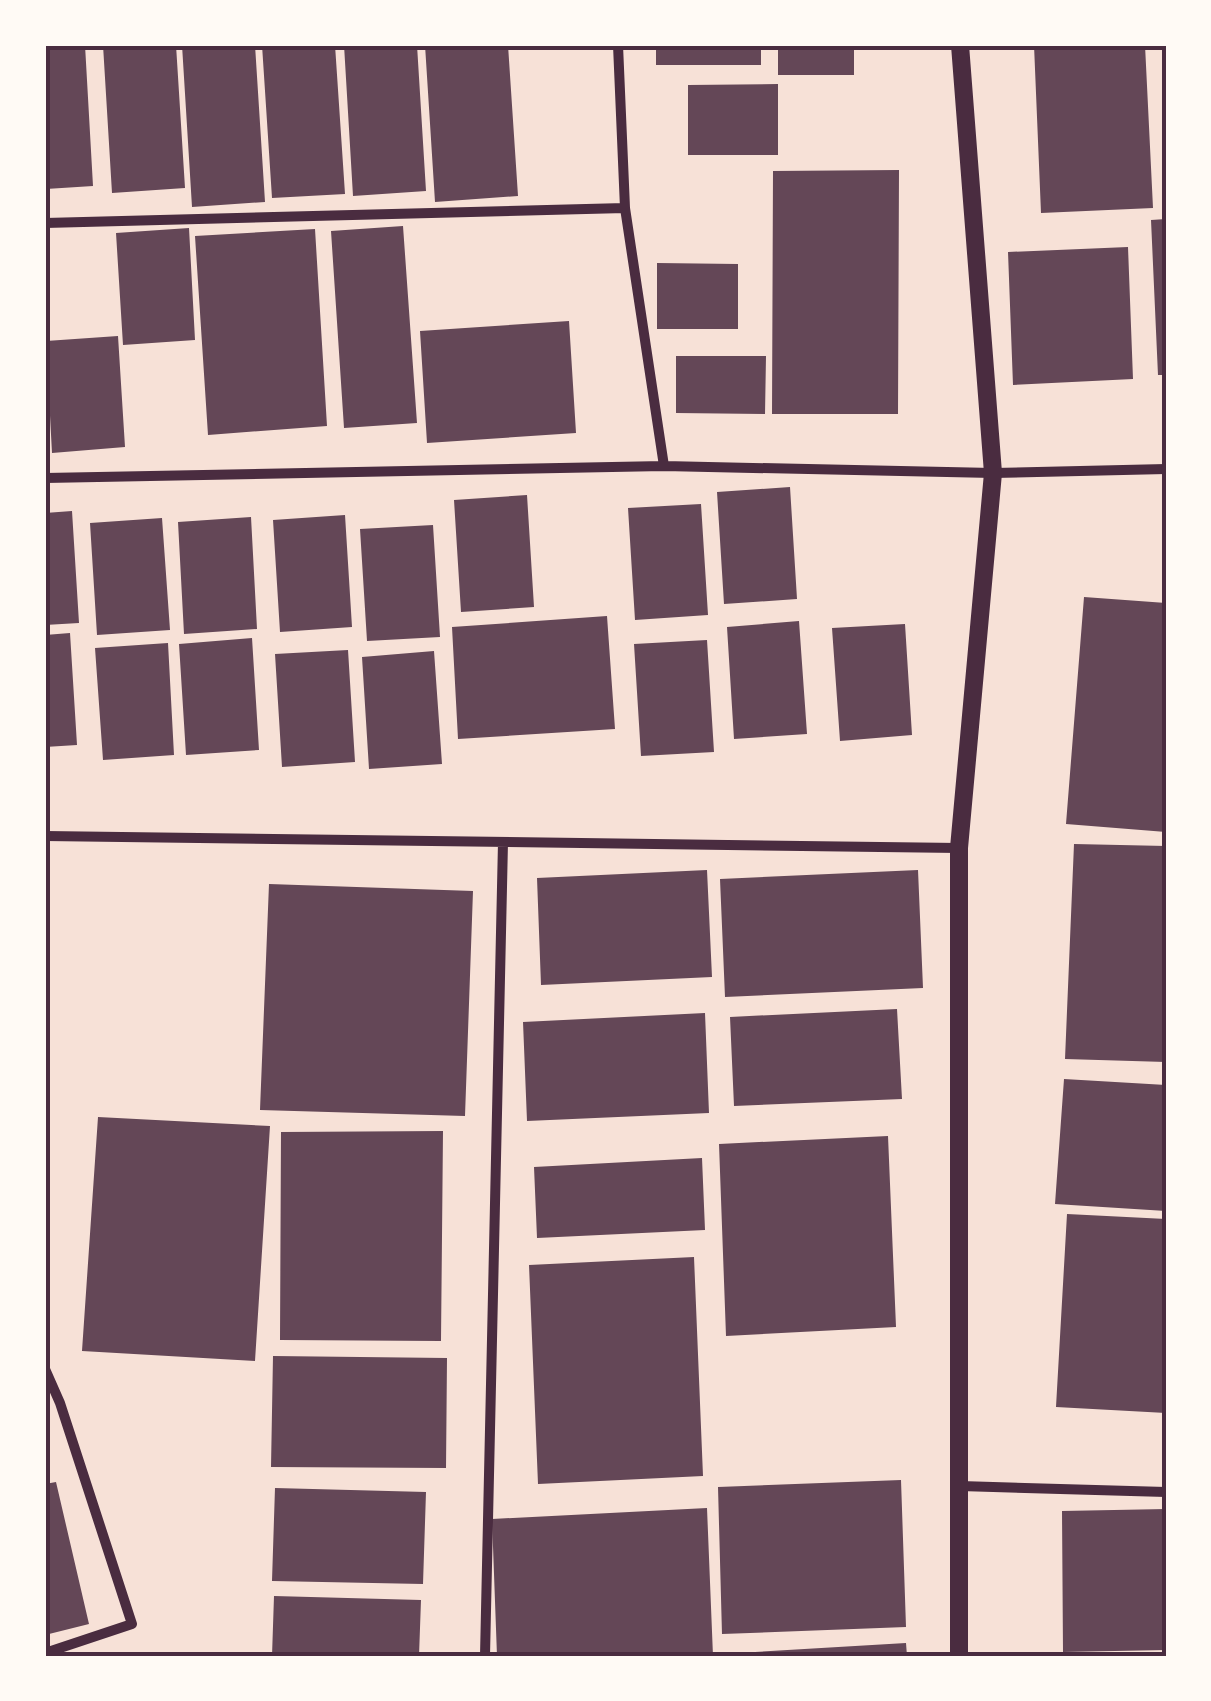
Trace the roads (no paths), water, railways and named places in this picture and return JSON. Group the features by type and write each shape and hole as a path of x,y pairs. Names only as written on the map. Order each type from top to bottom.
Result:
{"street":[{"path":"618,45 624,208 664,466"},
{"path":"959,1656 959,848 993,473 960,45"},
{"path":"45,223 624,208"},
{"path":"45,478 664,466 993,473 1166,469"},
{"path":"45,836 959,848"},
{"path":"484,1656 503,842"},
{"path":"45,1369 60,1402 132,1624 45,1653"},
{"path":"960,1486 1166,1492"}]}
